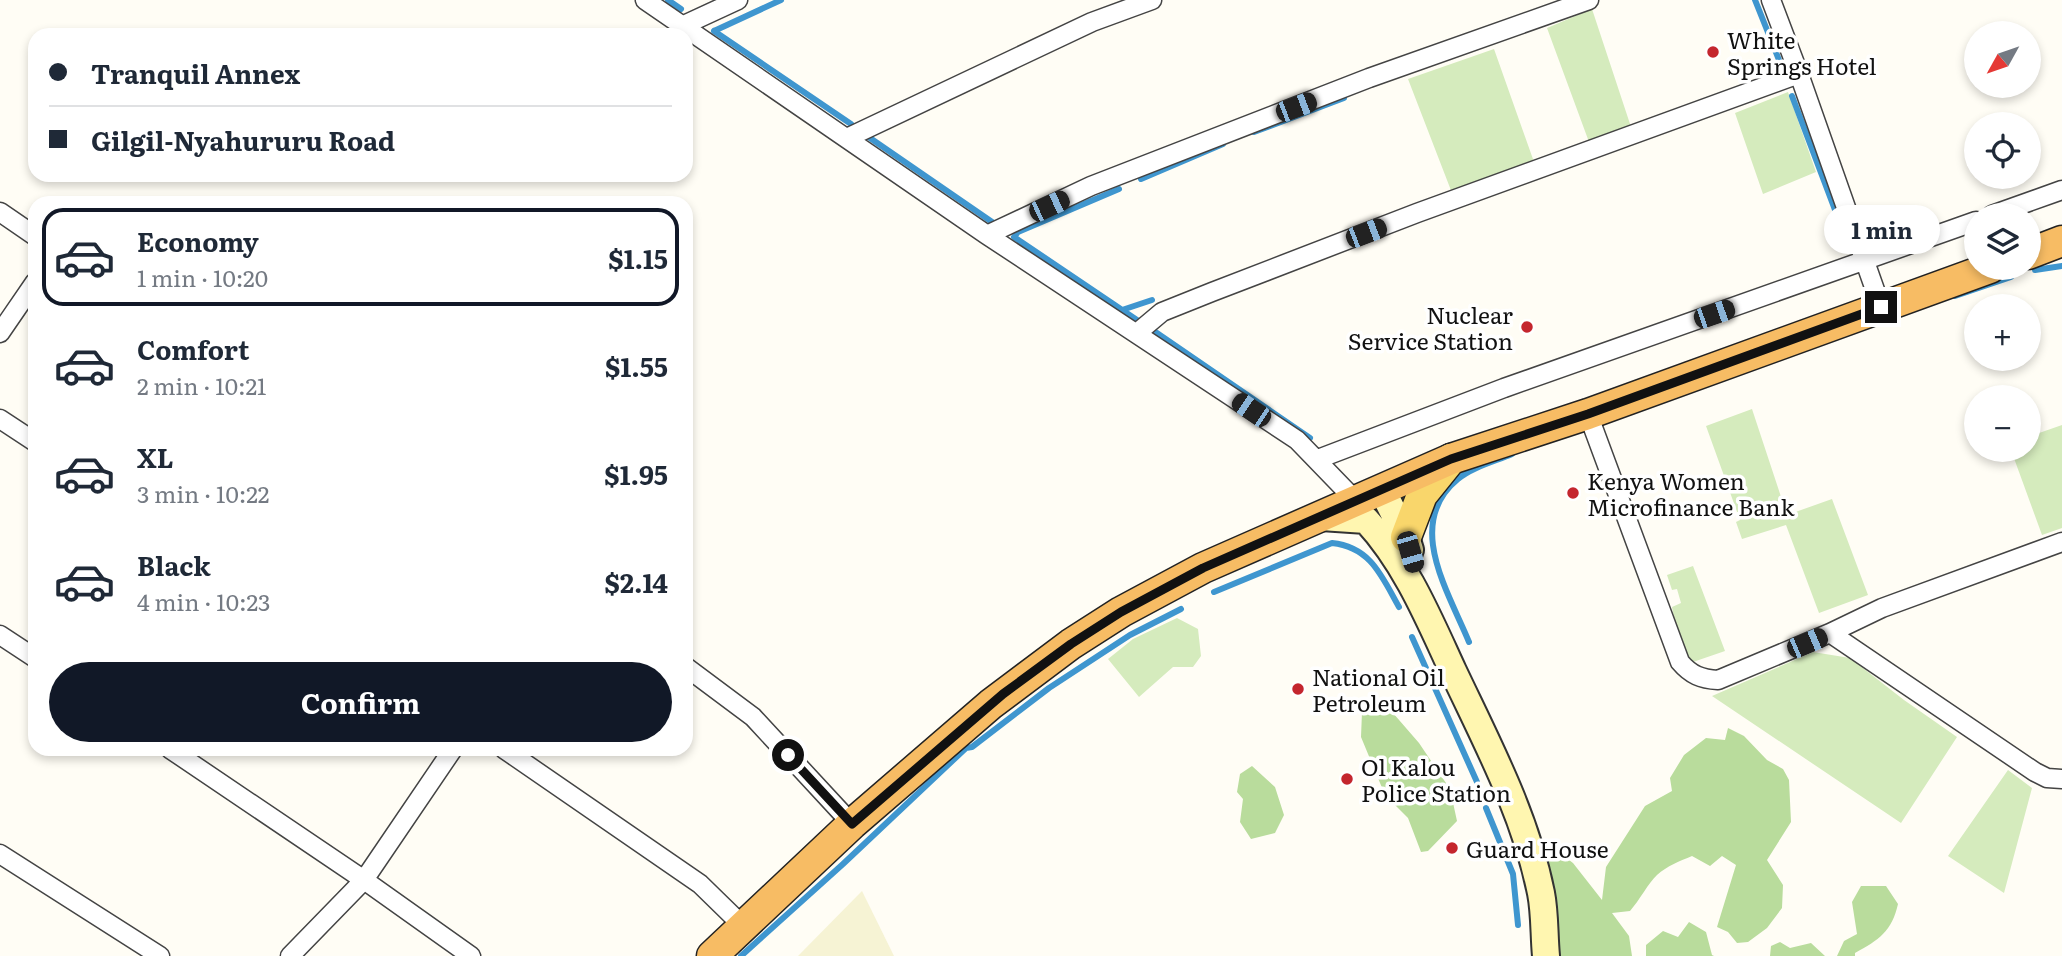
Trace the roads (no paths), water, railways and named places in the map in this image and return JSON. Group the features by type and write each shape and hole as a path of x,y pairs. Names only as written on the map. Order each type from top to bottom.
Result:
{"highway":[{"path":"2041,249 2062,242"},
{"path":"712,956 852,824 1003,694 1071,644 1121,612 1203,568 1451,459 1588,414 1964,277"}],"main road":[{"path":"1406,537 1422,495 1451,459"},
{"path":"1369,495 1406,537 1422,603"},
{"path":"1321,517 1366,520 1384,540 1422,603 1508,789 1525,832 1541,894 1546,956"}],"street":[{"path":"645,0 688,28"},
{"path":"684,25 738,0"},
{"path":"847,138 1092,22 1152,0"},
{"path":"987,234 1091,186 1369,78 1589,0"},
{"path":"1770,0 1799,74 1881,307"},
{"path":"693,31 987,234 1297,440 1318,459 1369,495"},
{"path":"1137,333 1163,312 1212,292 1799,74"},
{"path":"2026,203 2062,190"},
{"path":"0,212 28,231"},
{"path":"1318,459 1504,388 1964,225"},
{"path":"0,333 28,292"},
{"path":"1588,414 1680,662 1688,671 1704,679 1718,680 1830,634 1882,608 2062,542"},
{"path":"0,419 28,437"},
{"path":"1830,634 2035,772 2047,778 2062,779"},
{"path":"0,635 28,653"},
{"path":"693,672 753,717 852,824"},
{"path":"180,756 364,880 464,954"},
{"path":"290,956 364,880 448,756"},
{"path":"514,756 701,884 743,926"},
{"path":"0,854 160,956"}],"waterway":[{"path":"668,0 681,9"},
{"path":"714,31 781,0"},
{"path":"1755,0 1783,70"},
{"path":"714,31 851,124"},
{"path":"1792,96 1846,239"},
{"path":"1254,132 1344,98"},
{"path":"870,138 995,224"},
{"path":"1141,179 1223,144"},
{"path":"1119,189 1018,232 1014,237 1137,320"},
{"path":"2041,269 2062,266"},
{"path":"1955,296 2002,280"},
{"path":"1122,310 1152,300"},
{"path":"1154,331 1310,438"},
{"path":"1469,642 1435,558 1432,536 1434,516 1442,497 1458,479 1512,454"},
{"path":"1214,592 1332,543 1357,550 1366,557 1381,575 1399,607"},
{"path":"963,746 972,747 1049,688 1130,635 1181,609"},
{"path":"1412,637 1477,782"},
{"path":"741,956 966,748"},
{"path":"1486,808 1513,874 1518,925"}],"place":[{"name":"White Springs Hotel","path":"1713,52"},
{"name":"Nuclear Service Station","path":"1527,327"},
{"name":"Kenya Women Microfinance Bank","path":"1573,493"},
{"name":"National Oil Petroleum","path":"1298,689"},
{"name":"Ol Kalou Police Station","path":"1347,779"},
{"name":"Guard House","path":"1452,848"}]}
